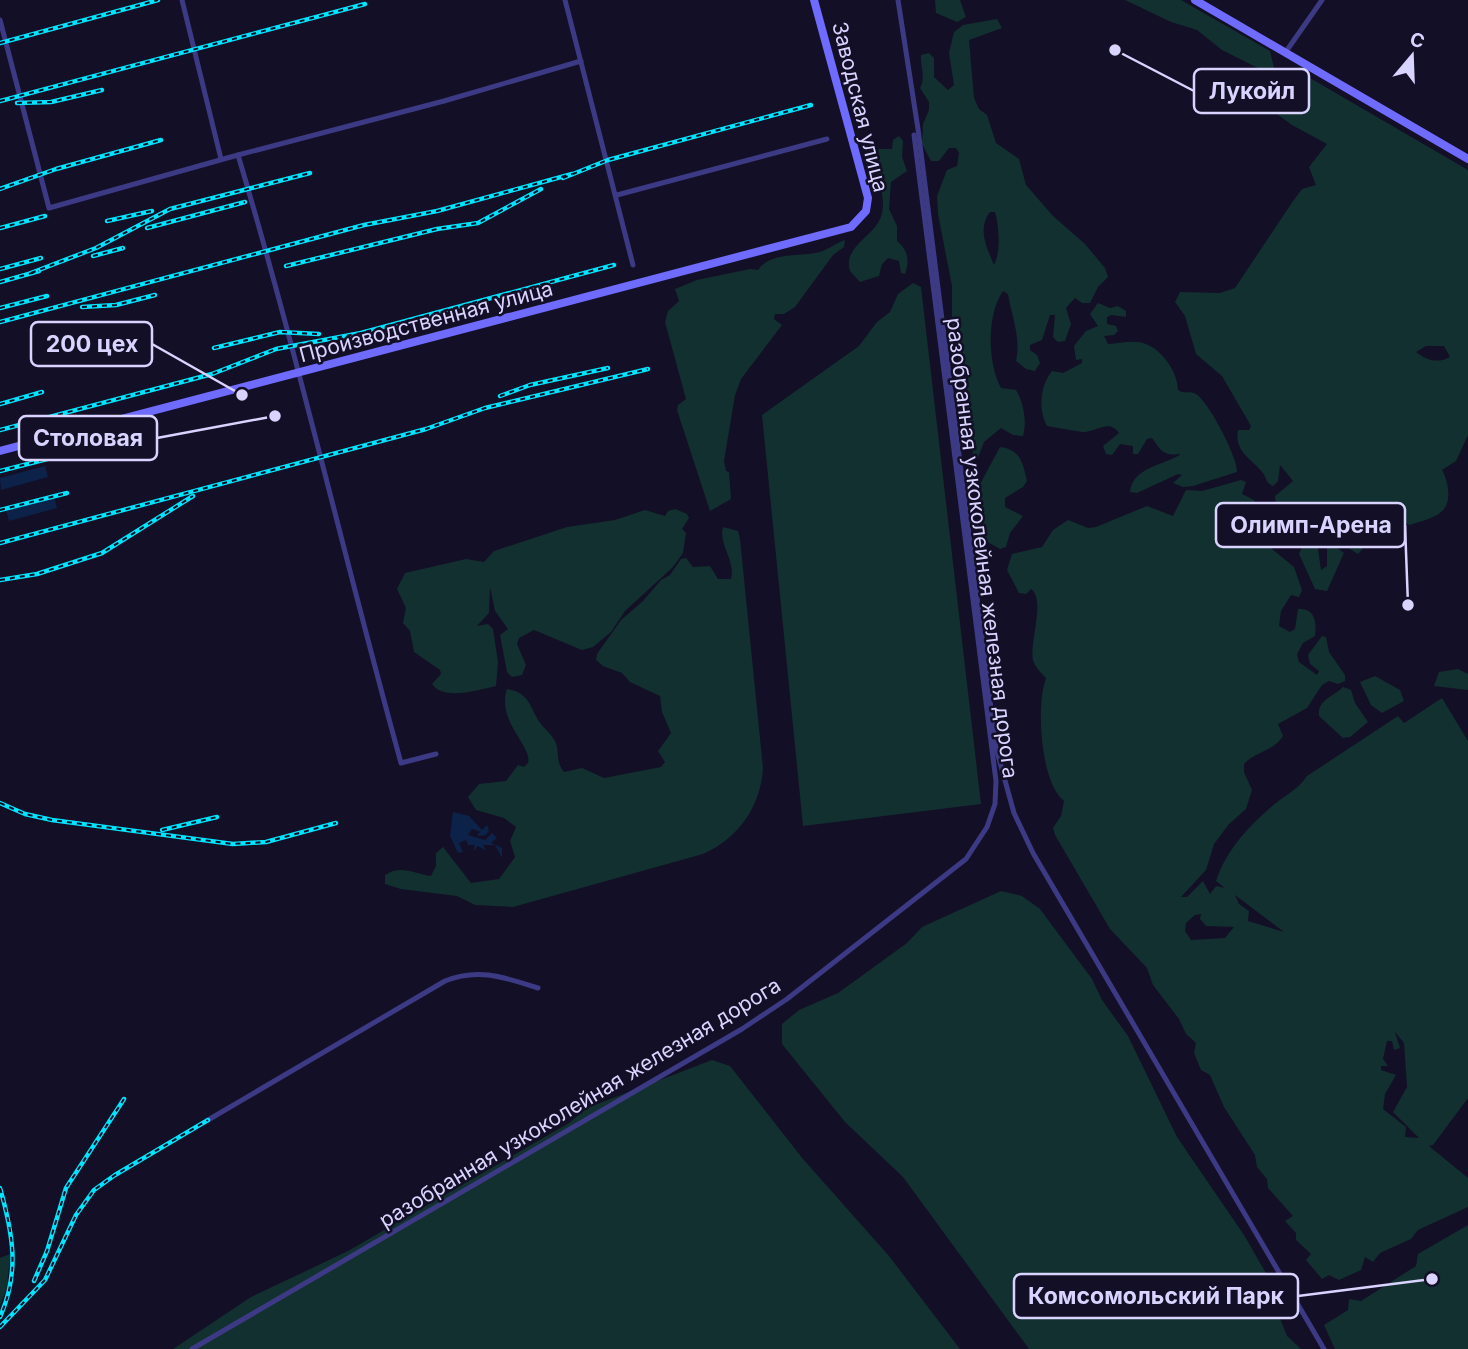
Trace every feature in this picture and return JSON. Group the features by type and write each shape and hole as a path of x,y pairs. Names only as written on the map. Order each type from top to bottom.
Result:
{"main road":[{"name":"Заводская улица","path":"814,0 866,190 867,205 859,221"},
{"path":"1195,0 1468,159"},
{"name":"Производственная улица","path":"0,451 840,231 859,221"}],"street":[{"path":"181,0 221,159"},
{"path":"565,0 633,265"},
{"path":"898,0 924,179 996,748 1014,813 1033,853 1324,1349"},
{"path":"1285,53 1322,0"},
{"path":"0,20 49,208 221,159 444,102 581,61"},
{"name":"разобранная узкоколейная железная дорога","path":"192,1349 765,1014 954,871 982,839 995,804 996,781 914,135"},
{"path":"617,195 827,139"},
{"path":"238,155 299,374 352,585 401,763 436,754"},
{"name":"разобранная узкоколейная железная дорога","path":"924,179 927,240"},
{"path":"208,1120 445,981 469,973 486,973 538,988"}],"green space":[{"path":"935,0 960,0 966,17 957,22 936,13"},
{"path":"1125,0 1181,0 1270,51 1274,68 1266,72 1222,50 1197,30 1171,22"},
{"path":"997,19 1002,28 969,40 974,98 979,109 987,115 996,143 1019,159 1026,185 1053,216 1085,244 1105,268 1108,277 1098,287 1090,303 1082,303 1075,298 1066,308 1071,324 1065,341 1058,342 1053,337 1055,315 1050,315 1042,340 1030,345 1030,350 1037,355 1040,363 1035,371 1026,369 1016,361 1015,328 1008,294 1003,291 992,325 993,365 1001,388 1016,390 1019,395 1025,425 1023,436 1013,435 1001,428 984,442 978,458 973,458 972,441 961,404 963,384 952,324 952,286 938,214 937,196 947,170 957,166 959,153 956,148 949,148 939,161 931,161 922,144 923,124 929,110 929,102 920,88 923,77 921,55 929,53 934,58 934,77 948,90 954,85 949,53 954,32 963,25","holes":["990,212 995,212 999,239 994,265 986,245 984,225"]},
{"path":"1298,71 1468,170 1468,435 1456,461 1442,470 1447,485 1447,503 1438,514 1410,525 1383,515 1377,521 1375,535 1358,554 1350,549 1338,527 1332,527 1330,535 1317,542 1321,570 1327,566 1327,546 1336,547 1344,553 1327,591 1315,589 1299,554 1306,537 1297,522 1286,520 1276,508 1275,496 1293,481 1280,465 1278,481 1273,486 1270,485 1241,449 1237,438 1238,430 1249,430 1251,426 1222,376 1196,354 1185,316 1175,302 1180,292 1220,293 1235,288 1302,189 1316,185 1309,167 1327,144 1292,125 1267,107 1279,85","holes":["1426,346 1444,346 1450,357 1437,361 1416,352"]},
{"path":"899,136 903,141 902,157 907,171 891,182 889,209 897,226 897,241 907,256 907,269 905,274 901,273 899,261 888,258 882,264 879,276 860,282 850,271 850,256 879,221 883,205 874,156 879,149 892,149 893,140"},
{"path":"845,240 844,247 833,255 795,307 784,314 775,314 774,319 782,325 741,379 735,395 724,461 726,471 729,472 731,499 710,511 677,410 678,405 686,399 665,322 668,311 679,301 675,289 697,280 750,269 758,270 779,257 820,252"},
{"path":"913,283 921,287 981,804 803,826 762,415 859,346 877,322 890,312 898,294"},
{"path":"1098,303 1110,308 1118,306 1126,311 1126,317 1107,317 1107,324 1116,326 1118,331 1114,335 1104,336 1108,344 1136,342 1151,347 1165,358 1174,374 1178,390 1200,397 1228,443 1237,472 1183,487 1173,483 1182,475 1178,474 1137,493 1130,492 1132,484 1143,472 1181,454 1164,452 1152,438 1147,439 1138,454 1133,454 1133,446 1120,444 1112,455 1106,454 1103,446 1119,433 1111,427 1082,432 1047,426 1041,405 1045,384 1052,371 1063,373 1082,363 1082,359 1076,360 1074,346 1086,331 1098,326 1090,314"},
{"path":"1000,447 1016,454 1022,463 1027,481 1023,487 1005,498 1005,507 1023,516 1010,533 1006,547 1000,549 984,540 979,486"},
{"path":"1241,480 1246,482 1242,494 1254,500 1272,549 1294,567 1302,590 1299,597 1291,595 1281,611 1279,626 1290,632 1295,629 1298,609 1311,613 1316,626 1315,636 1303,643 1297,654 1299,662 1317,675 1319,671 1310,664 1308,655 1322,636 1326,637 1329,652 1345,675 1345,681 1338,684 1329,681 1322,685 1307,708 1278,724 1283,736 1279,741 1244,764 1244,772 1252,790 1246,809 1229,824 1214,844 1206,870 1181,897 1187,897 1203,881 1210,894 1216,886 1225,888 1216,881 1220,870 1231,850 1253,824 1299,786 1307,776 1398,716 1404,723 1442,698 1468,741 1468,1098 1433,1145 1429,1146 1468,1178 1468,1207 1418,1230 1411,1239 1380,1253 1373,1262 1365,1257 1361,1270 1339,1280 1329,1275 1322,1279 1306,1260 1311,1254 1296,1240 1296,1233 1285,1221 1293,1216 1268,1188 1267,1179 1257,1167 1255,1155 1224,1107 1210,1075 1201,1070 1194,1053 1196,1043 1186,1034 1179,1019 1153,985 1147,968 1110,929 1055,835 1053,828 1061,816 1064,801 1050,778 1042,742 1041,706 1046,678 1035,665 1032,652 1037,602 1031,589 1026,594 1019,593 1007,570 1012,554 1042,547 1053,530 1068,520 1088,528 1096,527 1147,506 1173,516 1186,490 1202,491","holes":["1235,895 1284,932 1248,921 1249,911 1239,904","1201,914 1200,919 1206,926 1234,927 1225,938 1191,940 1185,931 1186,923 1195,915","1395,1032 1404,1043 1407,1087 1393,1112 1419,1138 1405,1137 1406,1127 1383,1109 1385,1094 1396,1075 1381,1070 1381,1066 1388,1066 1383,1059 1387,1041 1392,1041 1394,1050 1400,1048"]},
{"path":"675,509 687,514 689,518 682,529 686,533 683,553 673,567 625,611 611,632 593,647 582,650 534,630 519,638 517,644 526,665 522,675 512,677 507,672 500,635 508,629 495,611 490,587 489,613 477,626 488,624 493,629 498,662 496,686 452,693 437,689 432,684 441,674 440,670 414,652 410,631 403,623 406,608 397,589 405,573 466,559 484,562 494,551 567,527 615,520 645,510 665,516 668,511"},
{"path":"723,527 738,531 740,539 763,768 758,795 737,830 716,848 703,854 513,907 475,905 457,896 401,889 385,884 385,875 397,870 431,876 436,866 436,853 443,847 471,883 499,879 515,857 510,841 516,827 504,818 476,810 468,797 479,784 506,781 518,765 524,767 528,763 525,749 506,712 507,689 523,696 551,735 564,772 582,768 604,778 661,767 665,762 658,751 671,733 662,712 660,696 630,682 622,673 603,666 596,660 597,654 621,620 643,601 661,580 670,575 681,559 686,558 693,567 710,566 718,579 731,579 731,565 723,540"},
{"path":"1458,669 1468,674 1468,690 1434,686 1439,672"},
{"path":"1375,676 1400,690 1404,701 1382,713 1371,705 1360,682"},
{"path":"1343,687 1351,690 1355,703 1368,722 1350,737 1343,738 1319,716 1319,711 1323,702"},
{"path":"1001,891 1022,896 1040,909 1092,979 1102,1000 1128,1036 1177,1137 1244,1235 1278,1294 1279,1316 1287,1336 1301,1349 1029,1349 903,1177 845,1122 782,1044 782,1024 799,1010 838,993 907,943 922,927"},
{"path":"712,1060 730,1066 803,1159 889,1256 960,1349 173,1349 251,1297 348,1251 569,1123 587,1108"},
{"path":"1468,1225 1468,1349 1335,1349 1324,1325 1348,1310 1349,1299 1361,1301 1416,1266 1418,1254"},
{"path":"10,1254 7,1287 0,1306 0,1258"}],"water":[{"path":"45,466 48,477 1,490 0,478"},
{"path":"54,497 57,508 9,521 6,510"},
{"path":"453,812 469,816 482,830 487,825 489,830 486,835 479,836 477,834 481,832 472,829 468,835 485,840 492,833 497,838 491,843 502,848 502,858 495,845 483,845 486,851 478,846 473,851 475,845 468,845 466,840 459,843 463,852 458,853 450,836"}],"railway":[{"path":"0,43 158,0"},
{"path":"0,101 365,4"},
{"path":"17,103 51,102 102,90"},
{"path":"563,178 608,160 811,105"},
{"path":"0,189 56,169 161,140"},
{"path":"31,273 96,248 170,209 310,173"},
{"path":"0,322 364,225 437,211 572,174"},
{"path":"286,266 437,229 478,223 541,189"},
{"path":"147,228 245,202"},
{"path":"107,221 152,211"},
{"path":"0,228 45,216"},
{"path":"93,256 123,248"},
{"path":"0,269 41,258"},
{"path":"0,430 212,374 276,349 361,333 614,265"},
{"path":"0,282 39,271"},
{"path":"82,307 116,305 155,295"},
{"path":"0,308 47,296"},
{"path":"214,348 280,332 319,334"},
{"path":"500,396 530,385 608,368"},
{"path":"0,543 426,429 485,408 648,369"},
{"path":"0,404 42,392"},
{"path":"0,471 59,456"},
{"path":"0,510 67,493"},
{"path":"0,580 37,574 102,553 193,496"},
{"path":"0,803 25,814 52,820 233,844 266,842 336,823"},
{"path":"162,830 217,817"},
{"path":"34,1281 47,1251 66,1188 124,1099"},
{"path":"0,1327 45,1280 76,1215 94,1190 208,1120"},
{"path":"0,1188 12,1253 10,1284 0,1317"}],"place":[{"name":"Лукойл","path":"1115,50"},
{"name":"200 цех","path":"242,395"},
{"name":"Cтоловая","path":"275,416"},
{"name":"Олимп-Арена","path":"1408,605"},
{"name":"Комсомольский Парк","path":"1432,1279"}]}
